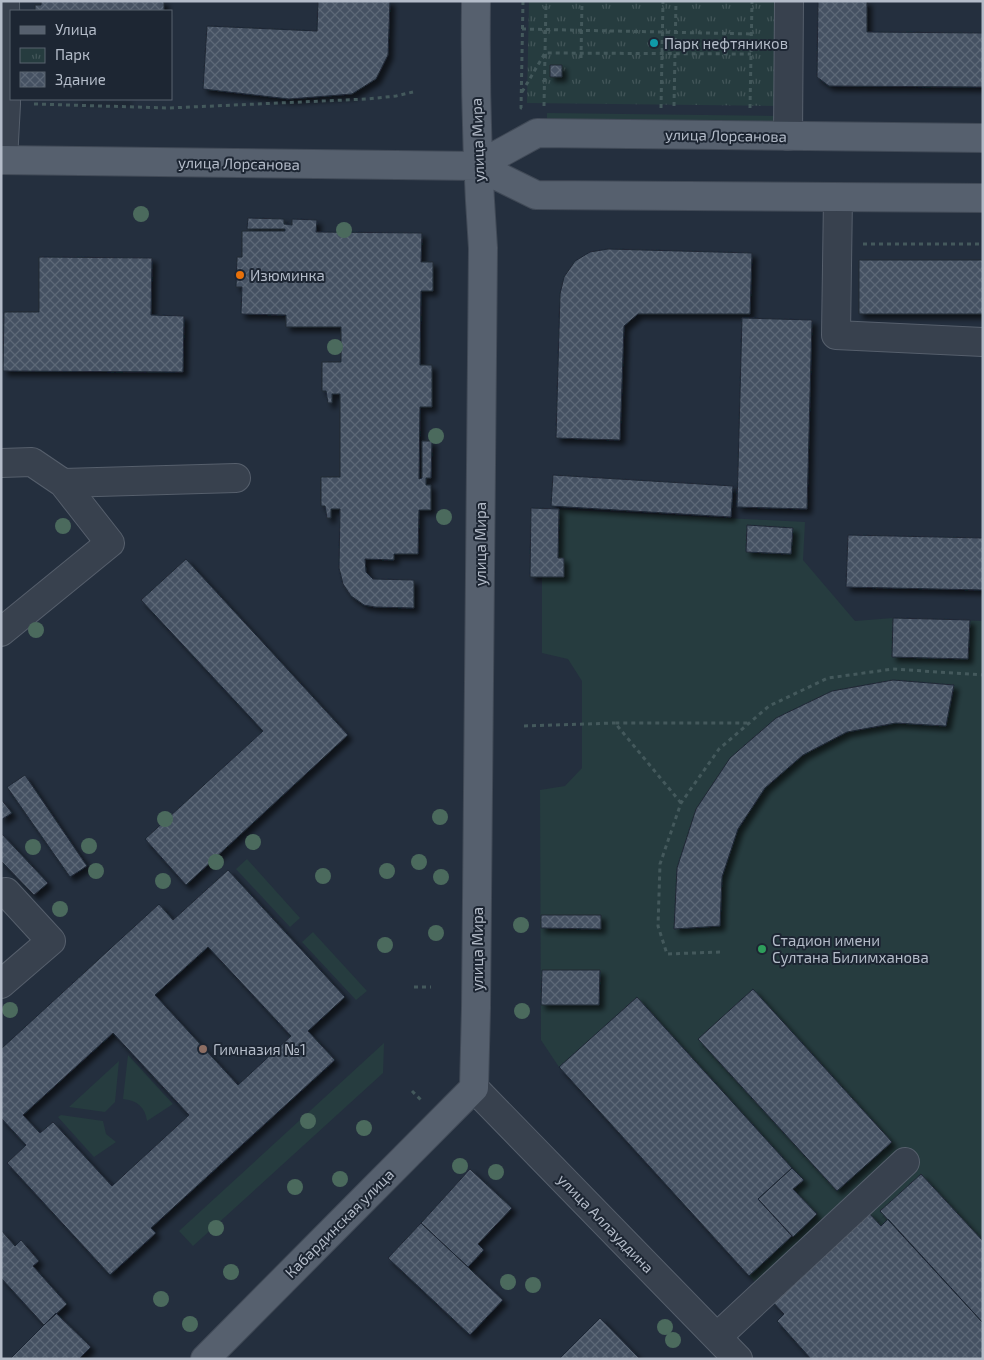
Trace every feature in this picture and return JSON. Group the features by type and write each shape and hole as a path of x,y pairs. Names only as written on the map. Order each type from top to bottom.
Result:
{"main road":[{"name":"улица Мира","path":"474,1088 482,258 475,93 476,1"},
{"name":"улица Лорсанова","path":"477,166 537,134 788,124 983,138"},
{"name":"улица Лорсанова","path":"2,160 477,166 536,195 983,198"},
{"name":"Кабардинская улица","path":"205,1359 474,1088"}],"street":[{"path":"2,160 6,104 5,1"},
{"path":"788,124 789,1"},
{"path":"838,197 836,335 983,342"},
{"path":"1,463 32,462 63,482 110,543 1,632"},
{"path":"63,482 236,478"},
{"path":"1,984 50,941 6,892"},
{"name":"улица Аллауддина","path":"474,1088 738,1359"},
{"path":"717,1337 905,1162"}],"path":[{"path":"523,1 521,108 529,108"},
{"path":"544,108 546,1"},
{"path":"581,58 582,1"},
{"path":"661,110 663,1"},
{"path":"652,109 674,110 676,1"},
{"path":"752,1 750,111 788,124"},
{"path":"522,29 752,34"},
{"path":"521,94 545,53"},
{"path":"545,53 751,54"},
{"path":"6,104 169,108 367,99 413,92"},
{"path":"537,108 554,108"},
{"path":"837,244 983,244"},
{"path":"720,952 667,954 658,926 660,864 680,803 719,749 769,706 828,678 893,669 983,675"},
{"path":"524,726 615,723 749,723"},
{"path":"615,723 680,803"},
{"path":"414,987 431,987"},
{"path":"412,1091 422,1101"}],"green space":[{"name":"Парк нефтяников","path":"529,1 781,1 779,106 527,103"},
{"path":"547,113 779,116 779,126 547,123"},
{"name":"Стадион имени Султана Билимханова","path":"531,508 805,522 803,560 855,621 893,618 983,621 983,1359 811,1359 777,1321 784,1314 559,1067 541,1040 540,790 565,786 582,768 582,681 568,659 542,653 542,577 530,577"},
{"path":"247,859 300,918 290,927 236,869"},
{"path":"313,932 367,991 356,1000 302,942"},
{"path":"384,1043 383,1073 193,1246 179,1231"},
{"path":"128,1055 173,1104 147,1121 140,1105 123,1099"},
{"path":"119,1061 115,1102 105,1112 69,1107"},
{"path":"61,1115 103,1121 106,1134 116,1142 94,1157 58,1117"}],"building":[{"path":"41,1 164,1 164,10 35,10 35,5 41,5"},
{"path":"318,1 390,1 388,55 376,79 352,94 289,99 203,89 207,26 317,31"},
{"path":"818,1 867,1 867,32 983,33 983,87 829,86 817,77"},
{"path":"550,65 562,65 562,77 550,77"},
{"path":"248,218 284,219 284,224 292,225 292,219 317,220 316,232 422,233 421,262 433,262 433,291 421,291 420,365 432,365 432,407 420,407 419,479 422,478 422,441 432,441 431,478 426,478 426,485 431,485 431,510 419,510 418,554 394,554 394,560 365,559 366,572 373,579 414,580 414,608 364,605 351,596 343,584 339,568 340,509 331,509 331,518 327,518 325,506 321,506 321,477 340,477 340,394 332,394 332,403 328,403 326,391 322,391 322,362 341,362 341,327 286,327 286,315 241,314 242,287 236,287 237,257 242,257 242,231 285,231 285,229 247,229"},
{"path":"608,249 752,253 750,314 638,314 624,326 620,440 556,438 560,294 564,277 575,261 590,252"},
{"path":"39,257 152,258 151,315 184,316 183,372 3,371 4,312 39,312"},
{"path":"859,260 983,260 983,314 859,314"},
{"path":"742,318 812,320 807,509 737,507"},
{"path":"553,475 733,486 731,517 551,506"},
{"path":"531,508 559,509 558,558 564,558 564,577 530,577"},
{"path":"747,525 793,528 791,554 746,552"},
{"path":"848,535 983,538 983,590 846,587"},
{"path":"186,559 348,735 186,885 145,839 263,731 141,600"},
{"path":"893,618 970,620 968,659 892,657"},
{"path":"893,680 954,685 946,726 896,723 847,732 803,755 765,788 738,829 722,877 720,926 674,929 677,868 696,809 730,758 776,718 832,691"},
{"path":"25,775 87,866 70,877 7,787"},
{"path":"1,799 12,813 1,820"},
{"path":"1,833 48,883 34,895 1,861"},
{"path":"228,870 345,997 308,1031 335,1060 151,1228 156,1233 110,1275 7,1163 26,1145 1,1118 1,1049 159,904 173,920","holes":["208,947 291,1036 238,1085 155,995","113,1033 189,1115 112,1186 53,1122 40,1133 23,1115"]},
{"path":"541,915 601,915 601,929 541,928"},
{"path":"542,970 600,970 599,1005 541,1005"},
{"path":"753,989 892,1142 837,1191 698,1039"},
{"path":"637,997 792,1168 758,1199 792,1236 749,1276 559,1067"},
{"path":"792,1168 804,1180 793,1189 817,1214 793,1237 758,1199"},
{"path":"470,1169 512,1208 478,1244 484,1250 468,1267 421,1223"},
{"path":"921,1174 983,1241 983,1323 880,1211"},
{"path":"868,1212 881,1226 888,1219 983,1323 983,1359 811,1359 777,1321 784,1314 771,1300"},
{"path":"421,1223 503,1300 470,1335 388,1258"},
{"path":"1,1230 15,1246 21,1240 39,1261 33,1266 67,1304 44,1325 1,1278"},
{"path":"56,1313 91,1347 79,1359 10,1359"},
{"path":"600,1318 640,1359 559,1359"}],"place":[{"name":"Парк нефтяников","path":"654,43"},
{"name":"Изюминка","path":"240,275"},
{"name":"Стадион имени Султана Билимханова","path":"762,949"},
{"name":"Гимназия №1","path":"203,1049"}]}
